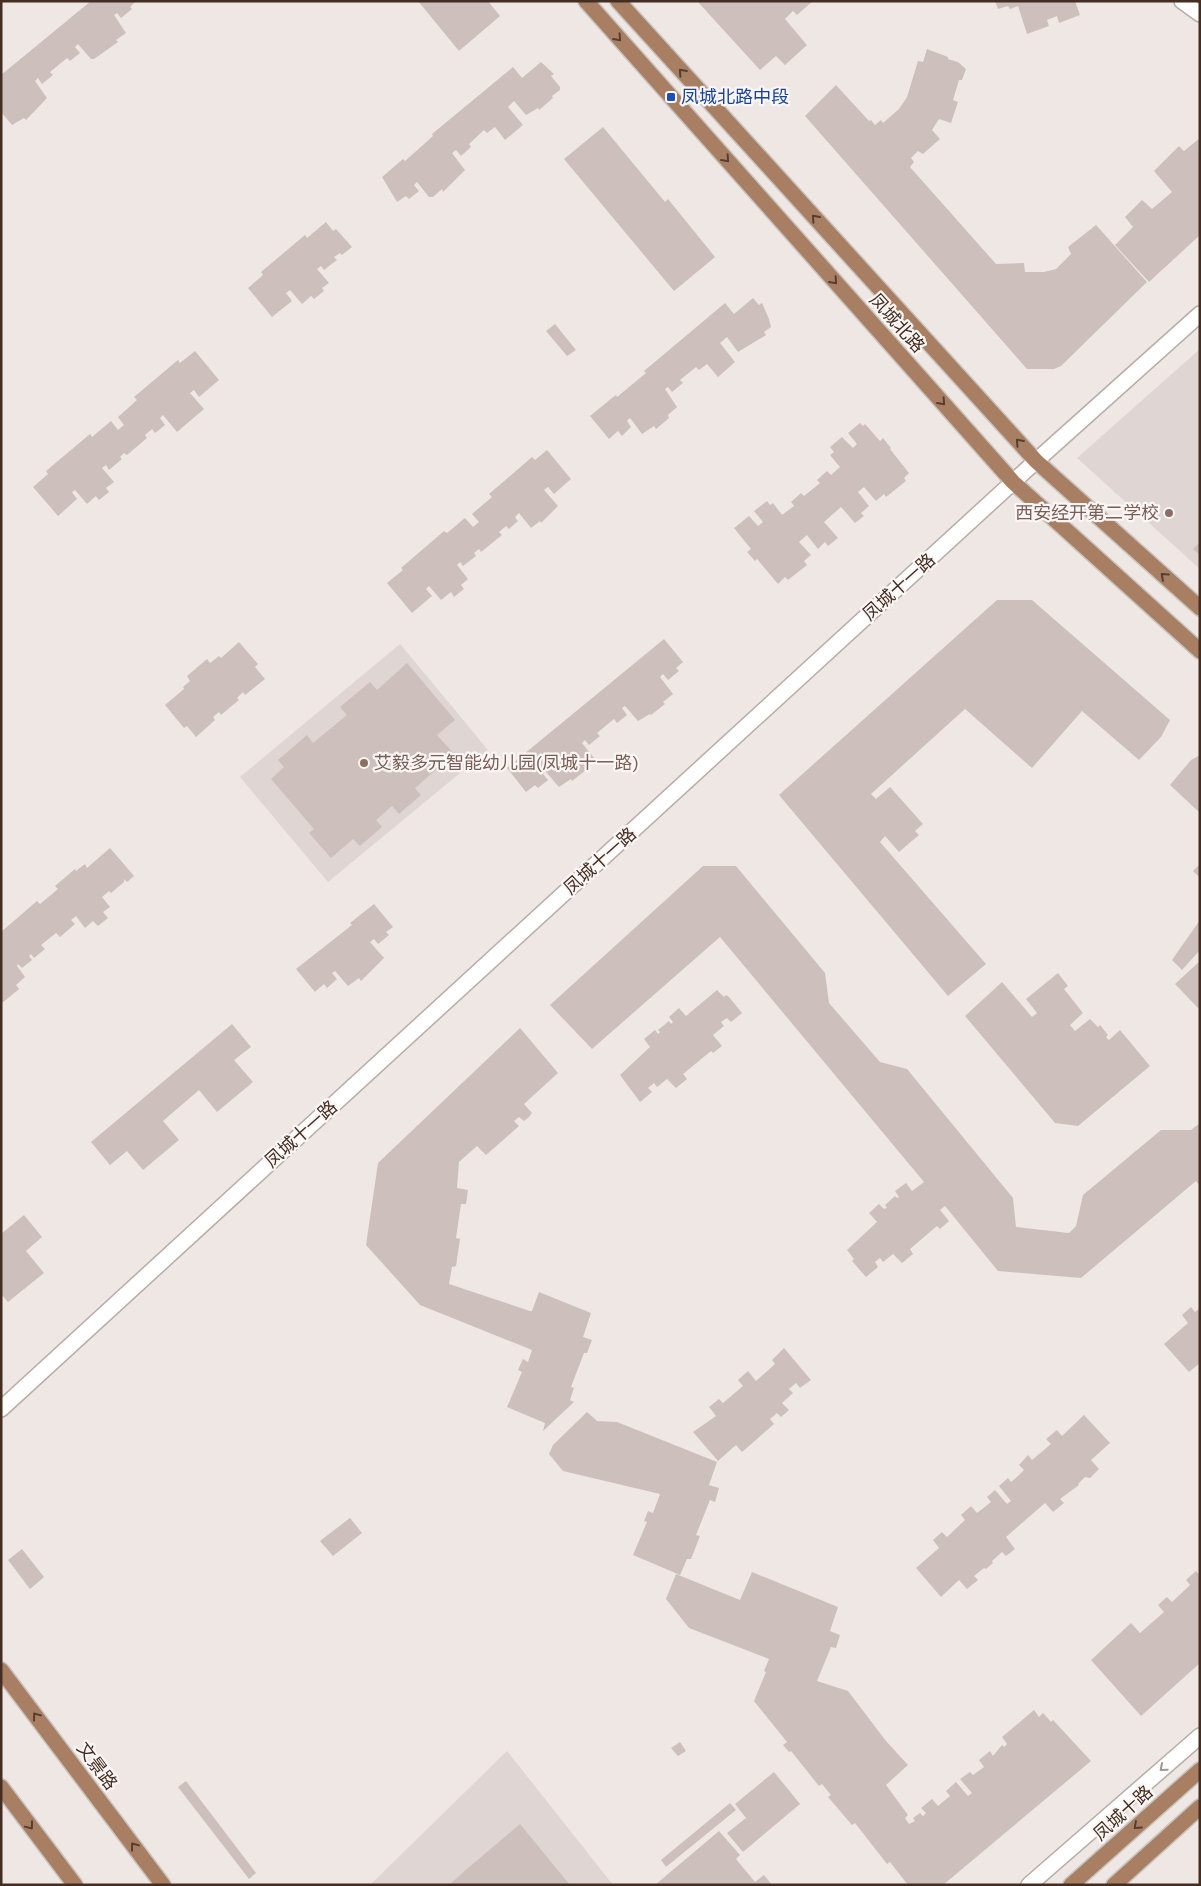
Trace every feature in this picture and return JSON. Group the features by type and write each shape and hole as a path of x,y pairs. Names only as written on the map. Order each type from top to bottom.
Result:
{"main road":[{"name":"凤城北路","path":"586,1 1013,482 1200,651"},
{"name":"凤城北路","path":"618,1 1036,461 1200,608"},
{"name":"文景路","path":"1,1670 163,1885"},
{"name":"凤城十路","path":"1071,1885 1200,1770"},
{"path":"1,1787 75,1885"},
{"path":"1114,1885 1200,1807"}],"street":[{"path":"1182,1 1200,14"},
{"name":"凤城十一路","path":"1,1409 1013,482 1200,314"},
{"path":"1029,1885 1200,1736"}],"shaded area":[{"name":"西安经开第二学校","path":"1200,349 1200,569 1077,458"},
{"name":"艾毅多元智能幼儿园(凤城十一路)","path":"400,644 488,750 328,882 240,777"},
{"path":"507,1751 613,1885 370,1885"}],"building":[{"path":"91,1 136,1 130,7 132,9 121,18 117,13 114,15 126,33 116,40 118,42 94,59 91,59 78,44 75,47 80,53 70,61 67,58 50,72 53,75 42,84 38,78 35,81 47,98 26,120 24,118 12,125 1,112 1,75"},
{"path":"418,1 488,1 500,16 459,51"},
{"path":"697,1 813,1 797,15 793,11 785,19 807,45 785,65 776,56 760,70"},
{"path":"995,1 1075,1 1080,15 1059,23 1057,16 1047,20 1049,26 1027,34 1018,6 1010,9 1008,6 998,9"},
{"path":"927,49 958,62 966,69 962,80 959,80 953,100 958,102 951,123 939,119 932,130 940,139 923,154 918,151 911,158 914,162 910,167 996,264 1024,263 1025,272 1044,272 1056,269 1071,254 1068,247 1096,225 1147,282 1061,366 1054,369 1027,369 805,116 836,85 869,121 871,120 875,125 881,120 883,123 899,109 907,97 918,61 923,62"},
{"path":"541,62 554,74 551,76 560,87 560,90 552,96 553,98 539,110 538,108 526,115 514,101 508,107 523,125 505,140 495,127 487,133 484,130 469,144 471,147 461,156 456,150 452,153 465,170 443,192 442,189 433,197 429,197 417,182 414,185 419,191 409,199 406,196 397,202 382,177 403,159 405,161 433,136 432,134 513,67 522,78"},
{"path":"603,127 665,202 668,199 715,257 674,291 564,159"},
{"path":"1200,138 1200,235 1149,282 1115,245 1133,227 1125,217 1142,200 1152,209 1172,192 1154,171 1179,146 1184,151"},
{"path":"326,222 333,231 336,229 352,247 342,255 340,253 334,257 337,260 324,270 321,266 317,269 329,283 322,288 324,291 314,299 311,296 302,304 290,290 286,293 292,301 272,317 248,288 263,275 261,272 305,235 307,238"},
{"path":"753,298 759,305 762,303 769,319 771,327 764,332 766,335 738,352 727,337 720,343 735,362 718,377 707,364 699,370 696,367 680,380 683,383 672,392 668,387 665,389 677,407 668,415 669,418 656,429 654,426 642,434 630,418 627,421 631,427 622,436 618,431 609,439 590,416 646,373 644,371 725,303 734,314"},
{"path":"555,324 576,350 567,356 546,331"},
{"path":"195,351 219,380 199,397 194,390 190,393 204,409 177,432 163,415 160,418 165,425 155,433 152,429 145,435 147,438 127,455 124,453 120,457 122,459 109,470 106,465 102,468 114,482 106,488 109,492 99,500 96,496 87,504 75,490 72,492 77,499 58,516 33,487 48,474 46,471 90,434 92,437 111,421 118,430 124,425 118,417 137,400 134,397 178,360 180,363"},
{"path":"860,423 863,426 865,424 880,441 883,438 891,448 909,473 904,478 906,481 886,497 884,494 876,501 864,487 858,492 869,506 861,513 864,516 855,523 841,507 824,522 838,538 828,546 825,542 818,549 807,535 799,542 811,555 804,561 807,565 788,580 785,577 778,584 757,559 755,561 747,552 751,549 734,528 749,516 758,526 763,522 754,511 767,501 770,505 773,503 782,515 794,506 791,502 801,493 804,496 820,483 817,480 827,471 831,475 840,467 830,455 834,452 830,447 842,437 853,448 857,444 848,433"},
{"path":"547,450 571,479 554,494 548,487 544,490 558,506 541,523 540,521 531,528 519,513 515,517 518,521 509,529 506,526 499,532 502,535 481,552 479,549 474,553 476,556 463,566 460,562 457,565 468,579 461,585 464,589 454,597 451,592 441,600 429,586 426,589 432,596 412,613 387,583 403,570 401,568 444,531 447,533 465,518 473,527 479,522 472,514 492,497 489,494 532,457 535,460"},
{"path":"1200,542 1200,555 1193,549"},
{"path":"997,600 1032,600 1170,720 1161,737 1139,760 1082,711 1032,768 965,709 871,794 876,799 890,787 923,824 915,831 919,835 899,852 885,836 880,842 986,964 948,996 779,795"},
{"path":"664,639 683,662 676,668 679,671 668,680 663,674 660,677 673,694 663,702 665,704 651,715 638,721 625,706 622,708 627,715 617,723 614,719 597,733 600,736 589,745 585,740 582,743 594,758 585,768 586,770 572,781 571,779 559,787 546,772 543,774 548,780 538,788 535,785 526,792 507,768"},
{"path":"239,642 258,664 255,667 265,679 245,695 243,692 237,698 239,700 221,715 219,712 213,717 215,720 196,737 187,726 184,728 165,705 184,689 183,687 190,681 187,676 207,659 210,663 219,656 221,658"},
{"name":"艾毅多元智能幼儿园(凤城十一路)","path":"407,663 455,720 437,735 454,754 415,788 421,795 399,814 392,806 376,820 382,827 360,846 353,839 331,858 309,833 314,829 271,779 284,767 278,760 307,735 313,743 347,715 340,707 370,682 377,690"},
{"path":"1200,755 1200,813 1170,785 1191,760"},
{"path":"110,848 134,876 127,882 124,879 124,882 111,893 109,891 102,897 110,907 103,912 108,918 98,926 93,921 85,928 76,916 71,920 75,924 60,937 56,933 41,945 45,949 34,958 31,954 29,956 32,960 22,968 18,964 17,966 25,977 16,985 19,989 2,1003 1,932 37,901 40,904 58,889 55,886 75,869 76,871 85,864 87,868"},
{"path":"1200,864 1200,878 1193,871"},
{"path":"703,866 736,866 825,973 829,1003 880,1062 907,1069 1013,1198 1016,1227 1069,1233 1076,1226 1083,1195 1161,1130 1191,1130 1200,1123 1200,1186 1196,1181 1081,1278 998,1271 945,1206 940,1210 949,1221 940,1229 937,1226 910,1249 913,1254 902,1263 893,1254 883,1262 880,1258 875,1262 878,1267 866,1277 852,1261 854,1259 847,1250 877,1222 869,1213 879,1204 884,1209 887,1208 885,1205 895,1196 899,1197 895,1191 906,1183 912,1191 924,1182 720,937 592,1049 550,1005"},
{"path":"374,904 393,927 386,932 389,935 378,944 374,939 370,942 384,958 361,981 359,978 348,986 335,971 332,973 337,979 327,988 324,984 315,992 296,969 352,925 350,923"},
{"path":"1200,920 1200,950 1182,970 1172,960"},
{"path":"1200,961 1200,1010 1175,984"},
{"path":"1058,973 1068,986 1064,989 1083,1013 1070,1025 1075,1031 1090,1019 1098,1027 1100,1025 1108,1035 1106,1037 1109,1040 1120,1030 1150,1066 1078,1126 1055,1123 965,1016 1002,982 1032,1017 1037,1013 1026,999"},
{"path":"717,990 724,997 726,995 729,997 742,1013 731,1022 727,1018 721,1022 724,1026 713,1035 722,1046 713,1053 711,1051 683,1074 687,1079 676,1088 667,1079 657,1087 654,1083 648,1088 652,1092 640,1102 620,1075 650,1047 644,1039 655,1030 658,1034 660,1032 658,1030 669,1021 671,1024 673,1022 669,1017 679,1008 686,1016"},
{"path":"232,1024 251,1047 234,1060 253,1082 217,1112 199,1090 163,1121 179,1140 143,1170 127,1151 110,1165 91,1142"},
{"path":"520,1028 558,1073 524,1104 532,1113 524,1121 519,1117 514,1121 519,1126 486,1155 477,1146 459,1162 457,1188 468,1190 466,1204 461,1204 456,1238 460,1239 456,1266 452,1267 449,1284 530,1311 532,1311 539,1292 591,1313 583,1337 592,1340 587,1353 584,1353 571,1387 574,1388 570,1400 574,1402 543,1431 545,1423 507,1407 522,1372 518,1370 523,1359 528,1362 532,1350 420,1305 366,1245 378,1163"},
{"path":"24,1215 42,1237 26,1251 44,1273 8,1302 1,1294 1,1234"},
{"path":"1191,1307 1195,1312 1200,1308 1200,1363 1189,1372 1164,1344 1188,1323 1182,1315"},
{"path":"784,1348 811,1380 800,1388 796,1383 789,1389 793,1393 782,1403 789,1410 781,1417 777,1413 770,1419 774,1424 757,1439 742,1452 736,1445 718,1461 693,1432 716,1416 709,1407 719,1399 723,1403 743,1386 738,1380 748,1371 756,1381 775,1364 772,1360"},
{"path":"587,1412 597,1421 617,1422 717,1462 709,1485 719,1488 715,1502 710,1500 696,1535 700,1536 691,1559 687,1559 680,1575 633,1555 647,1522 644,1521 648,1511 653,1513 660,1494 563,1471 549,1454 553,1445"},
{"path":"1084,1415 1110,1443 1091,1460 1099,1469 1090,1478 1085,1477 1079,1485 1060,1499 1064,1503 1053,1512 1045,1503 1006,1537 1015,1549 1006,1556 1002,1552 986,1569 984,1568 974,1576 978,1580 967,1589 959,1580 941,1597 916,1568 939,1548 933,1540 942,1532 947,1537 965,1520 961,1515 971,1506 977,1513 991,1502 987,1497 995,1490 1007,1504 1011,1501 999,1486 1008,1478 1011,1482 1024,1470 1019,1465 1028,1455 1032,1460 1051,1444 1046,1439 1057,1430 1062,1436"},
{"path":"350,1518 362,1533 333,1556 320,1541"},
{"path":"22,1549 44,1577 30,1589 8,1560"},
{"path":"1196,1571 1200,1575 1200,1663 1141,1716 1091,1660 1131,1623 1140,1633 1164,1612 1158,1605 1167,1597 1172,1602 1190,1585 1186,1580"},
{"path":"752,1572 838,1607 830,1631 840,1635 836,1648 831,1647 817,1681 848,1691 886,1741 908,1765 886,1785 908,1815 905,1818 909,1824 915,1821 913,1818 920,1813 923,1816 926,1813 921,1808 932,1799 938,1806 950,1796 946,1791 956,1782 968,1796 972,1793 960,1779 970,1772 973,1775 984,1767 979,1760 990,1751 993,1756 1002,1745 1004,1747 1007,1744 1002,1737 1034,1710 1039,1717 1043,1713 1051,1722 1053,1720 1091,1761 943,1885 908,1885 890,1862 887,1864 855,1823 852,1825 828,1797 831,1795 822,1784 819,1786 791,1751 789,1752 783,1745 787,1742 754,1701 766,1672 764,1671 769,1659 689,1628 666,1599 676,1574 740,1600"},
{"path":"680,1742 686,1751 678,1756 671,1748"},
{"path":"774,1772 800,1804 743,1852 727,1833 746,1818 735,1804"},
{"path":"186,1781 256,1873 249,1879 178,1787"},
{"path":"730,1803 736,1810 666,1867 661,1860"},
{"path":"520,1824 570,1885 449,1885 468,1868"},
{"path":"719,1831 740,1855 736,1859 755,1882 764,1875 772,1885 655,1885"}],"place":[{"name":"凤城北路中段","path":"671,97"},
{"name":"西安经开第二学校","path":"1169,513"},
{"name":"艾毅多元智能幼儿园(凤城十一路)","path":"364,763"}]}
